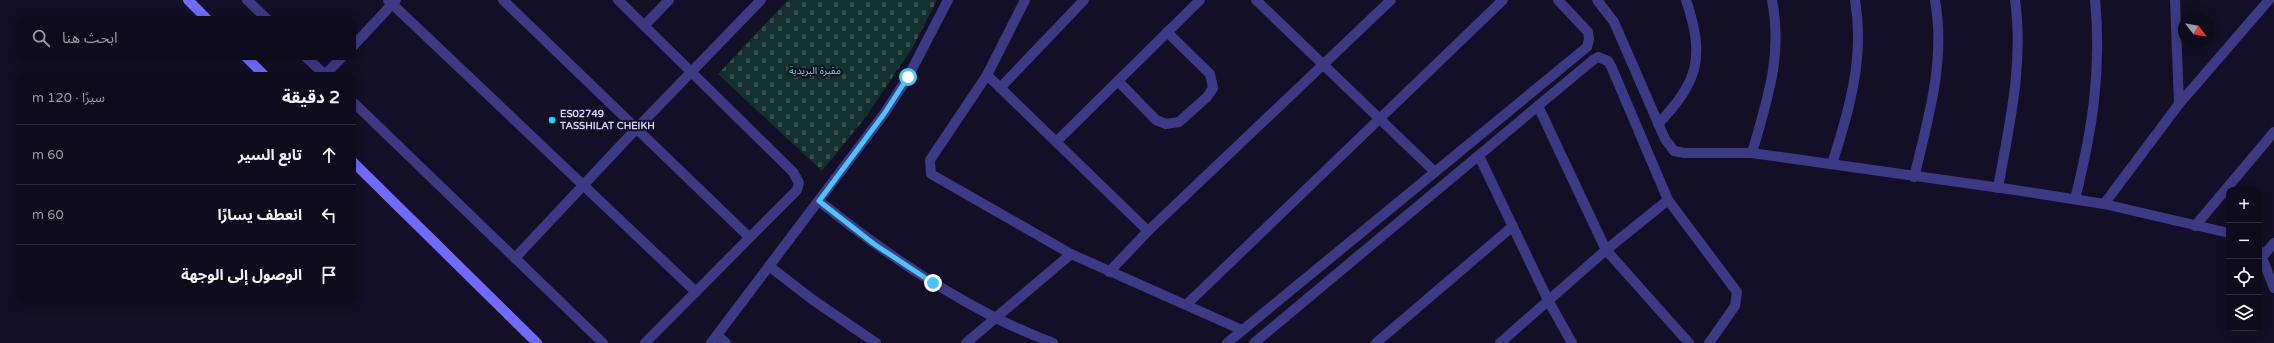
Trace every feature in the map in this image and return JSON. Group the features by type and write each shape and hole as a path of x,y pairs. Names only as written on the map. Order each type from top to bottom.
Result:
{"street":[{"path":"188,0 204,16"},
{"path":"247,0 264,16"},
{"path":"503,0 749,237"},
{"path":"618,0 797,177 797,190 645,343"},
{"path":"644,26 669,0"},
{"path":"515,258 584,187 637,128 761,0"},
{"path":"726,343 714,339 819,201 896,96 948,0"},
{"path":"1025,0 987,76 930,160 931,174 1071,254 1242,330"},
{"path":"1000,88 1084,0"},
{"path":"1056,142 1200,0"},
{"path":"1256,0 1435,172"},
{"path":"1109,272 1148,231 1391,0"},
{"path":"1186,306 1504,0"},
{"path":"1227,343 1587,46 1589,39 1588,32 1558,0"},
{"path":"1596,0 1614,22 1668,144 1679,152 1690,154 1752,153 1998,188 2104,204 2226,232"},
{"path":"1658,124 1684,93 1695,65 1697,53 1695,28 1686,0"},
{"path":"1752,153 1775,69 1777,44 1772,0"},
{"path":"1832,164 1847,116 1857,66 1857,11 1855,0"},
{"path":"1914,177 1932,105 1936,80 1936,0"},
{"path":"1998,188 2015,92 2019,36 2015,0"},
{"path":"2075,200 2093,121 2097,88 2098,36 2095,0"},
{"path":"2175,0 2179,104"},
{"path":"2104,204 2179,104 2269,0"},
{"path":"356,43 392,1 584,187 696,292"},
{"path":"1118,81 1156,120 1166,124 1179,122 1207,97 1213,88 1210,74 1168,32"},
{"path":"1254,343 1593,60 1598,58 1608,61 1668,200 1737,292 1735,306 1709,343"},
{"path":"249,60 261,72"},
{"path":"309,60 322,72"},
{"path":"328,72 339,60"},
{"path":"987,76 1148,231"},
{"path":"356,105 603,343"},
{"path":"1538,106 1606,250 1688,343"},
{"path":"2195,226 2274,132"},
{"path":"1478,156 1549,302 1572,343"},
{"path":"356,165 537,343"},
{"path":"1500,343 1549,302 1606,250 1668,200"},
{"path":"819,201 903,264 996,318 1053,343"},
{"path":"1376,343 1513,226"},
{"path":"2262,252 2274,243"},
{"path":"966,343 1071,254"},
{"path":"2262,256 2274,288"},
{"path":"769,266 813,300 876,343"}],"green space":[{"name":"مقبرة البريدية","path":"788,0 937,0 913,47 865,118 822,171 718,74"}],"place":[{"name":"ES02749 TASSHILAT CHEIKH","path":"552,120"}],"route":[{"path":"908,77 884,114 819,201 874,244 933,283"}]}
